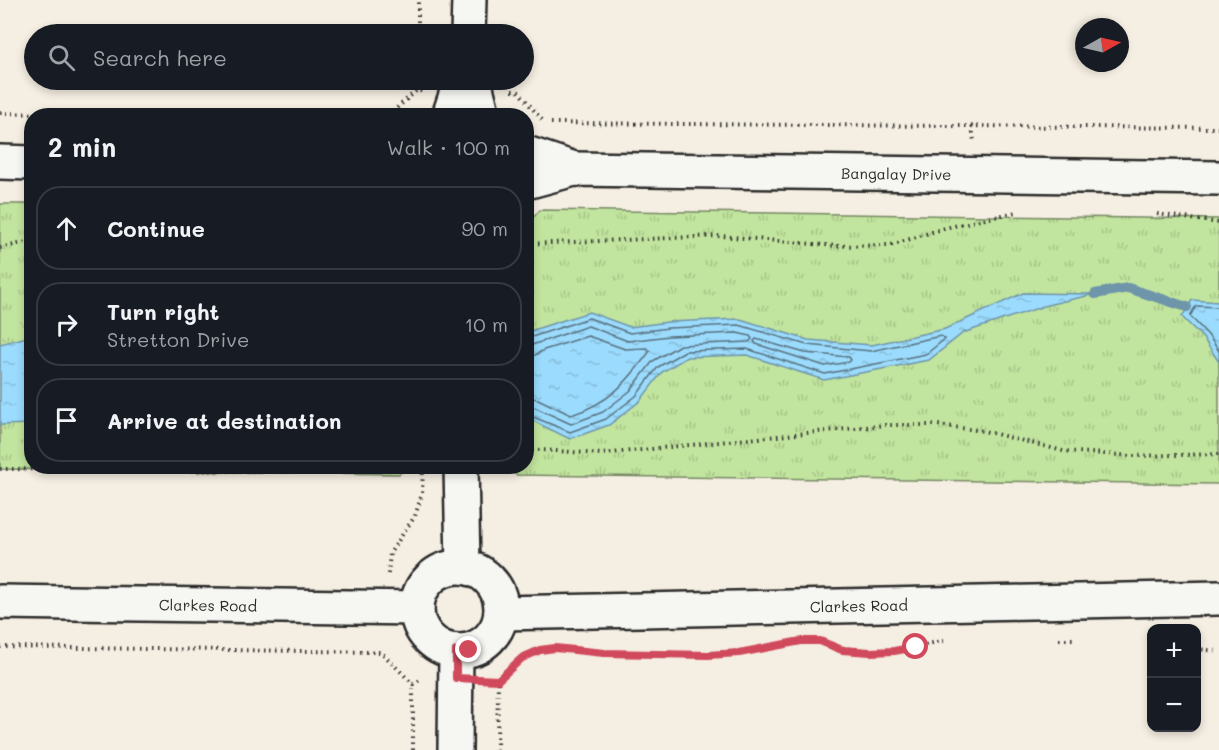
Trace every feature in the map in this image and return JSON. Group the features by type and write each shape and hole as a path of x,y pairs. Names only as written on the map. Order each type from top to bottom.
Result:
{"street":[{"path":"468,24 469,0"},
{"name":"Bangalay Drive","path":"534,156 574,169"},
{"path":"0,162 24,163"},
{"name":"Bangalay Drive","path":"534,180 574,169 1219,178"},
{"path":"461,474 463,566"},
{"path":"455,750 456,664 444,648 429,637 419,621 417,608 426,582 443,570 463,566 487,577 496,587 501,599 501,613 498,625 491,637 482,645 469,650 456,664"},
{"name":"Clarkes Road","path":"501,613 1219,598"},
{"name":"Clarkes Road","path":"0,603 417,608"}],"path":[{"path":"418,0 418,24"},
{"path":"397,108 417,90 467,99 501,90 518,91 532,108"},
{"path":"534,110 545,123 1219,128"},
{"path":"0,113 24,114"},
{"path":"534,244 721,236 836,246 891,245 945,228 1023,210"},
{"path":"1150,213 1219,223"},
{"path":"0,248 24,243"},
{"path":"534,450 602,454 885,425 938,425 984,431 1063,451 1134,456 1219,454"},
{"path":"0,469 24,469"},
{"path":"381,652 390,553 415,516 422,494 423,474"},
{"path":"1056,639 1079,638"},
{"path":"820,641 842,650 870,652 894,651 948,641"},
{"path":"564,648 604,653 708,655 739,653 792,643"},
{"path":"0,647 381,652 413,684 412,750"},
{"path":"497,750 498,680 522,658 547,649"},
{"path":"1201,649 1219,651"},
{"path":"413,684 456,664 498,680"}],"green space":[{"path":"0,204 24,204 24,469 0,469"},
{"path":"540,210 1219,219 1219,484 516,475 534,474 534,216"}],"water":[{"path":"1023,293 1095,294 1047,305 963,333 929,360 824,380 747,355 687,357 662,372 640,401 609,425 570,439 534,421 534,330 589,312 630,327 668,322 740,319 808,340 872,345 945,329"},
{"path":"1192,300 1219,302 1219,362 1203,338 1182,317"},
{"path":"24,338 24,424 0,425 0,344"}],"waterway":[{"path":"1095,294 1128,288 1187,307"}],"route":[{"path":"469,650 456,651 456,678 498,680 522,658 540,650 555,648 604,653 708,655 739,653 801,641 820,641 842,650 870,652 916,647"}]}
